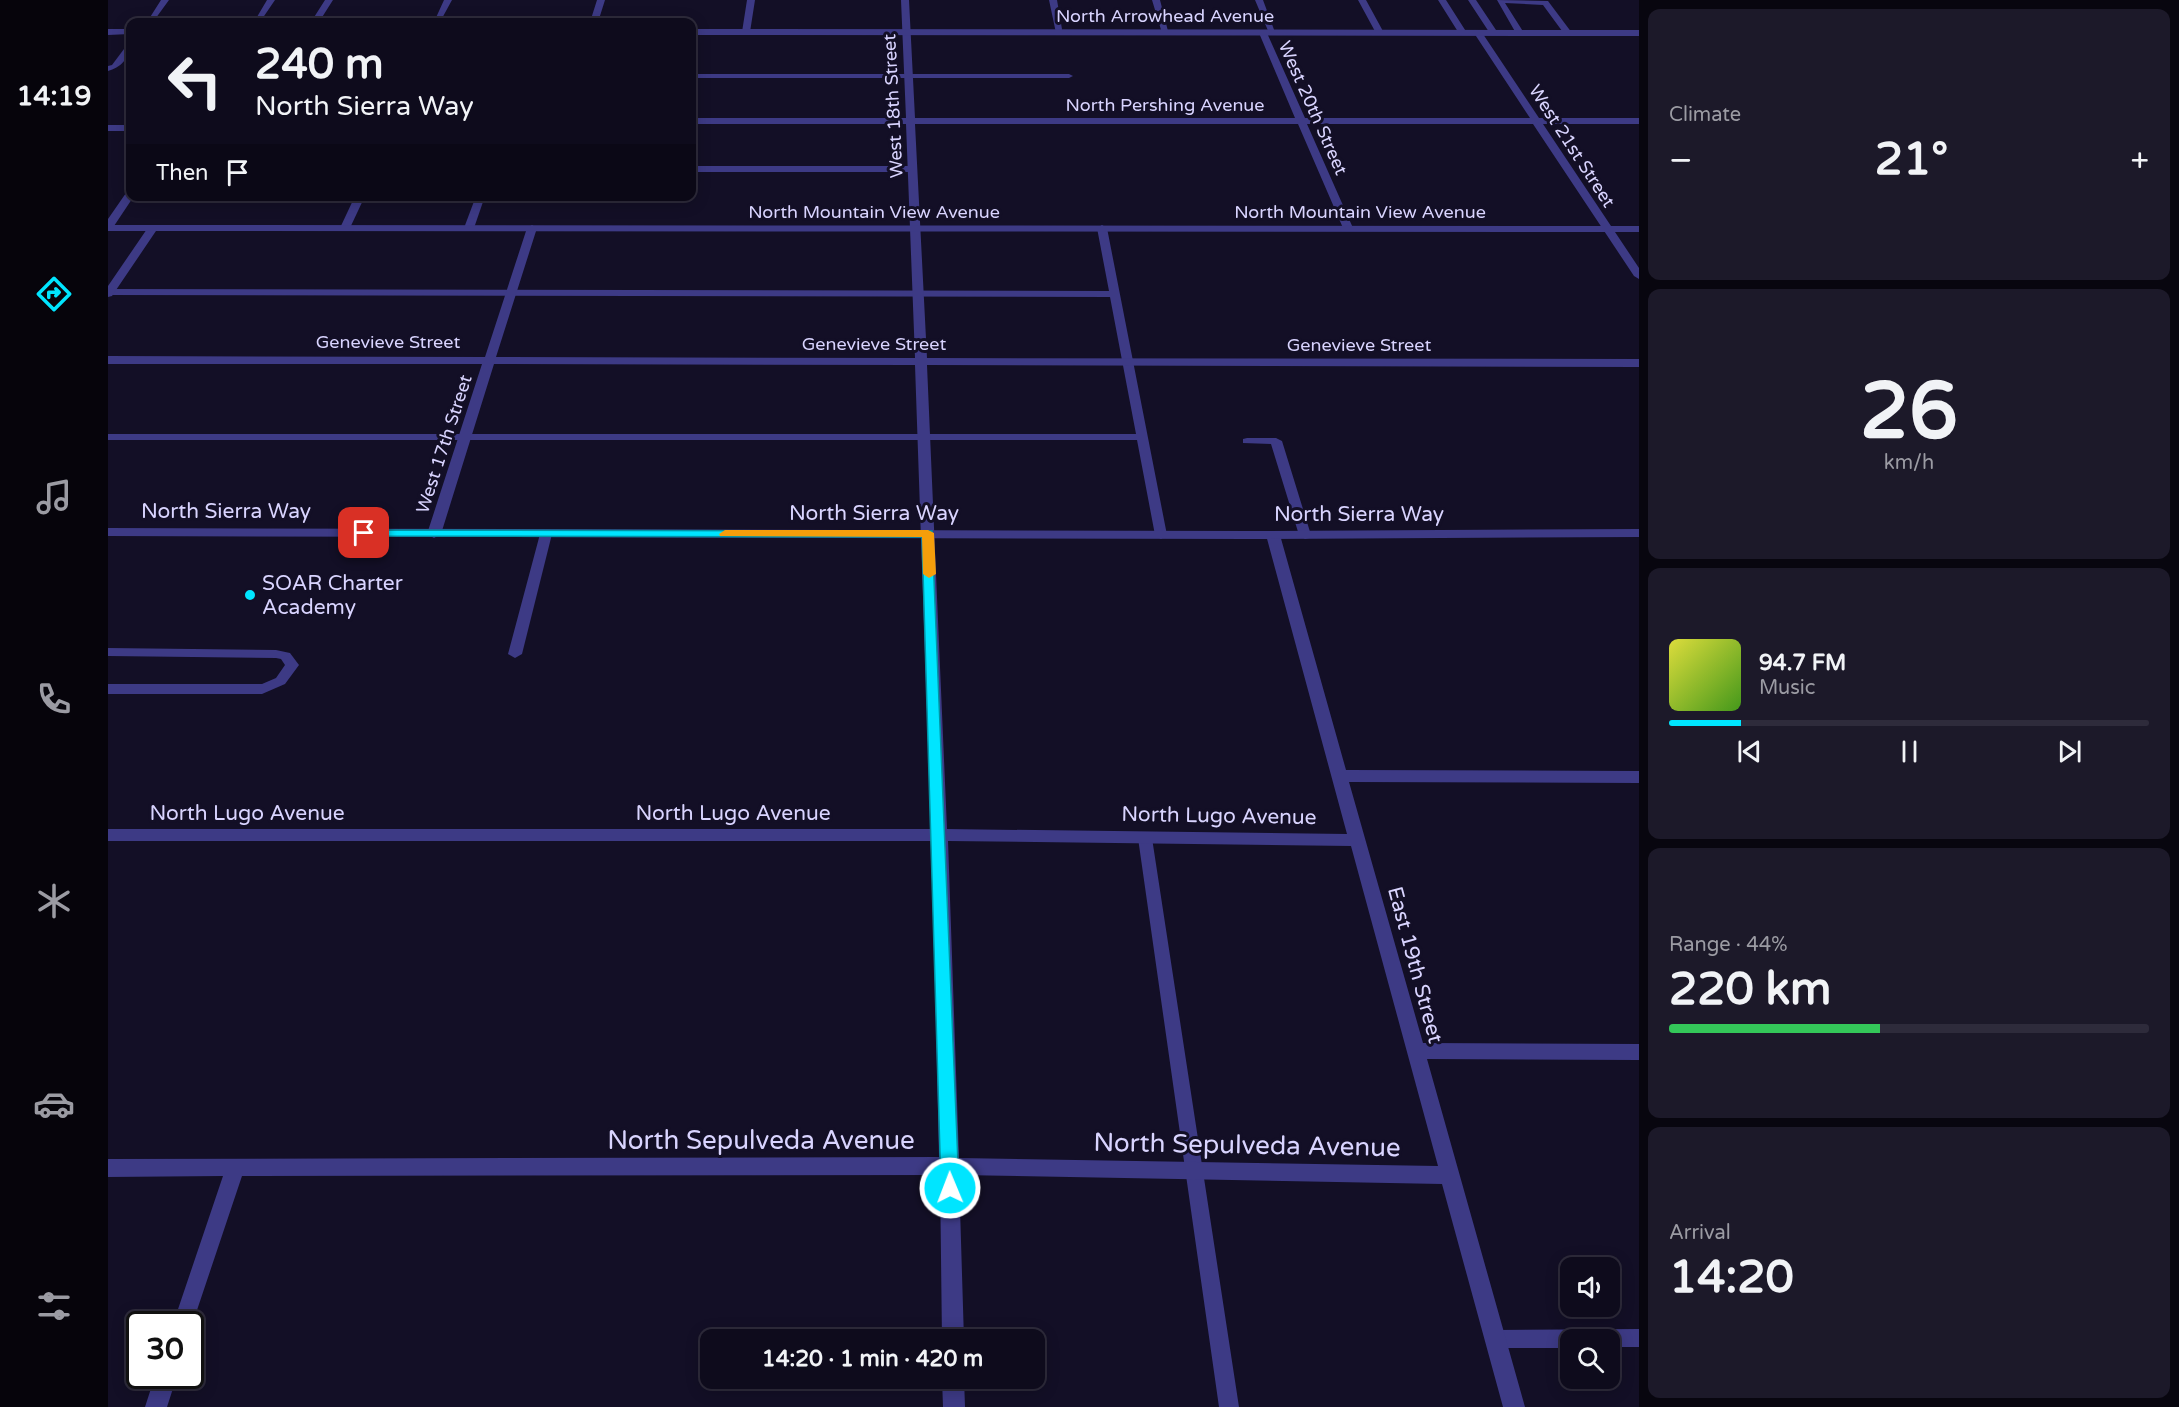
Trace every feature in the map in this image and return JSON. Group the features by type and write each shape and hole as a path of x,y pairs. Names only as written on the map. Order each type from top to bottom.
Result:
{"street":[{"path":"318,18 329,0"},
{"path":"595,18 601,0"},
{"name":"West 18th Street","path":"905,0 928,533 950,1166 952,1329"},
{"path":"1156,0 1166,33"},
{"path":"1362,0 1380,33"},
{"path":"108,32 126,32"},
{"name":"North Arrowhead Avenue","path":"696,32 1639,33"},
{"name":"West 20th Street","path":"1268,33 1301,121 1348,228"},
{"name":"West 21st Street","path":"1478,33 1639,276"},
{"name":"North Pershing Avenue","path":"696,121 1639,121"},
{"path":"108,128 126,128"},
{"path":"108,227 126,201"},
{"path":"345,228 358,201"},
{"name":"North Mountain View Avenue","path":"108,227 1639,229"},
{"path":"108,293 153,228"},
{"name":"West 17th Street","path":"434,534 532,228"},
{"name":"Genevieve Street","path":"108,360 1639,363"},
{"name":"North Sierra Way","path":"108,532 1273,535 1639,533"},
{"name":"East 19th Street","path":"1273,535 1514,1407"},
{"path":"1340,776 1639,777"},
{"name":"North Lugo Avenue","path":"108,835 938,835 1357,840"},
{"path":"1415,1051 1639,1052"},
{"name":"North Sepulveda Avenue","path":"108,1168 950,1166 1450,1176"},
{"path":"187,1311 235,1169"},
{"path":"156,1407 162,1389"},
{"path":"953,1389 954,1407"}],"lane":[{"path":"153,18 165,0"},
{"path":"260,18 271,0"},
{"path":"439,18 448,0"},
{"path":"746,32 751,0"},
{"path":"1053,0 1060,33"},
{"path":"1259,0 1268,33"},
{"path":"1443,0 1463,33"},
{"path":"1472,0 1494,33"},
{"path":"1520,33 1500,2 1520,0 1545,3 1568,33"},
{"path":"108,69 115,67 126,52"},
{"path":"696,76 1069,76"},
{"path":"696,170 912,169"},
{"path":"470,228 479,201"},
{"path":"1102,228 1161,534"},
{"path":"108,293 1114,294"},
{"path":"108,437 1142,437"},
{"path":"1247,441 1276,441 1305,535"},
{"path":"515,654 546,534"},
{"path":"108,652 276,654 285,656 292,665 286,678 273,687 262,689 108,689"},
{"path":"1145,838 1229,1407"},
{"path":"1495,1339 1639,1338"}],"slow traffic":[{"path":"725,534 928,533 929,574"}],"place":[{"name":"SOAR Charter Academy","path":"250,595"}],"route":[{"path":"364,533 928,533 950,1188"}]}
